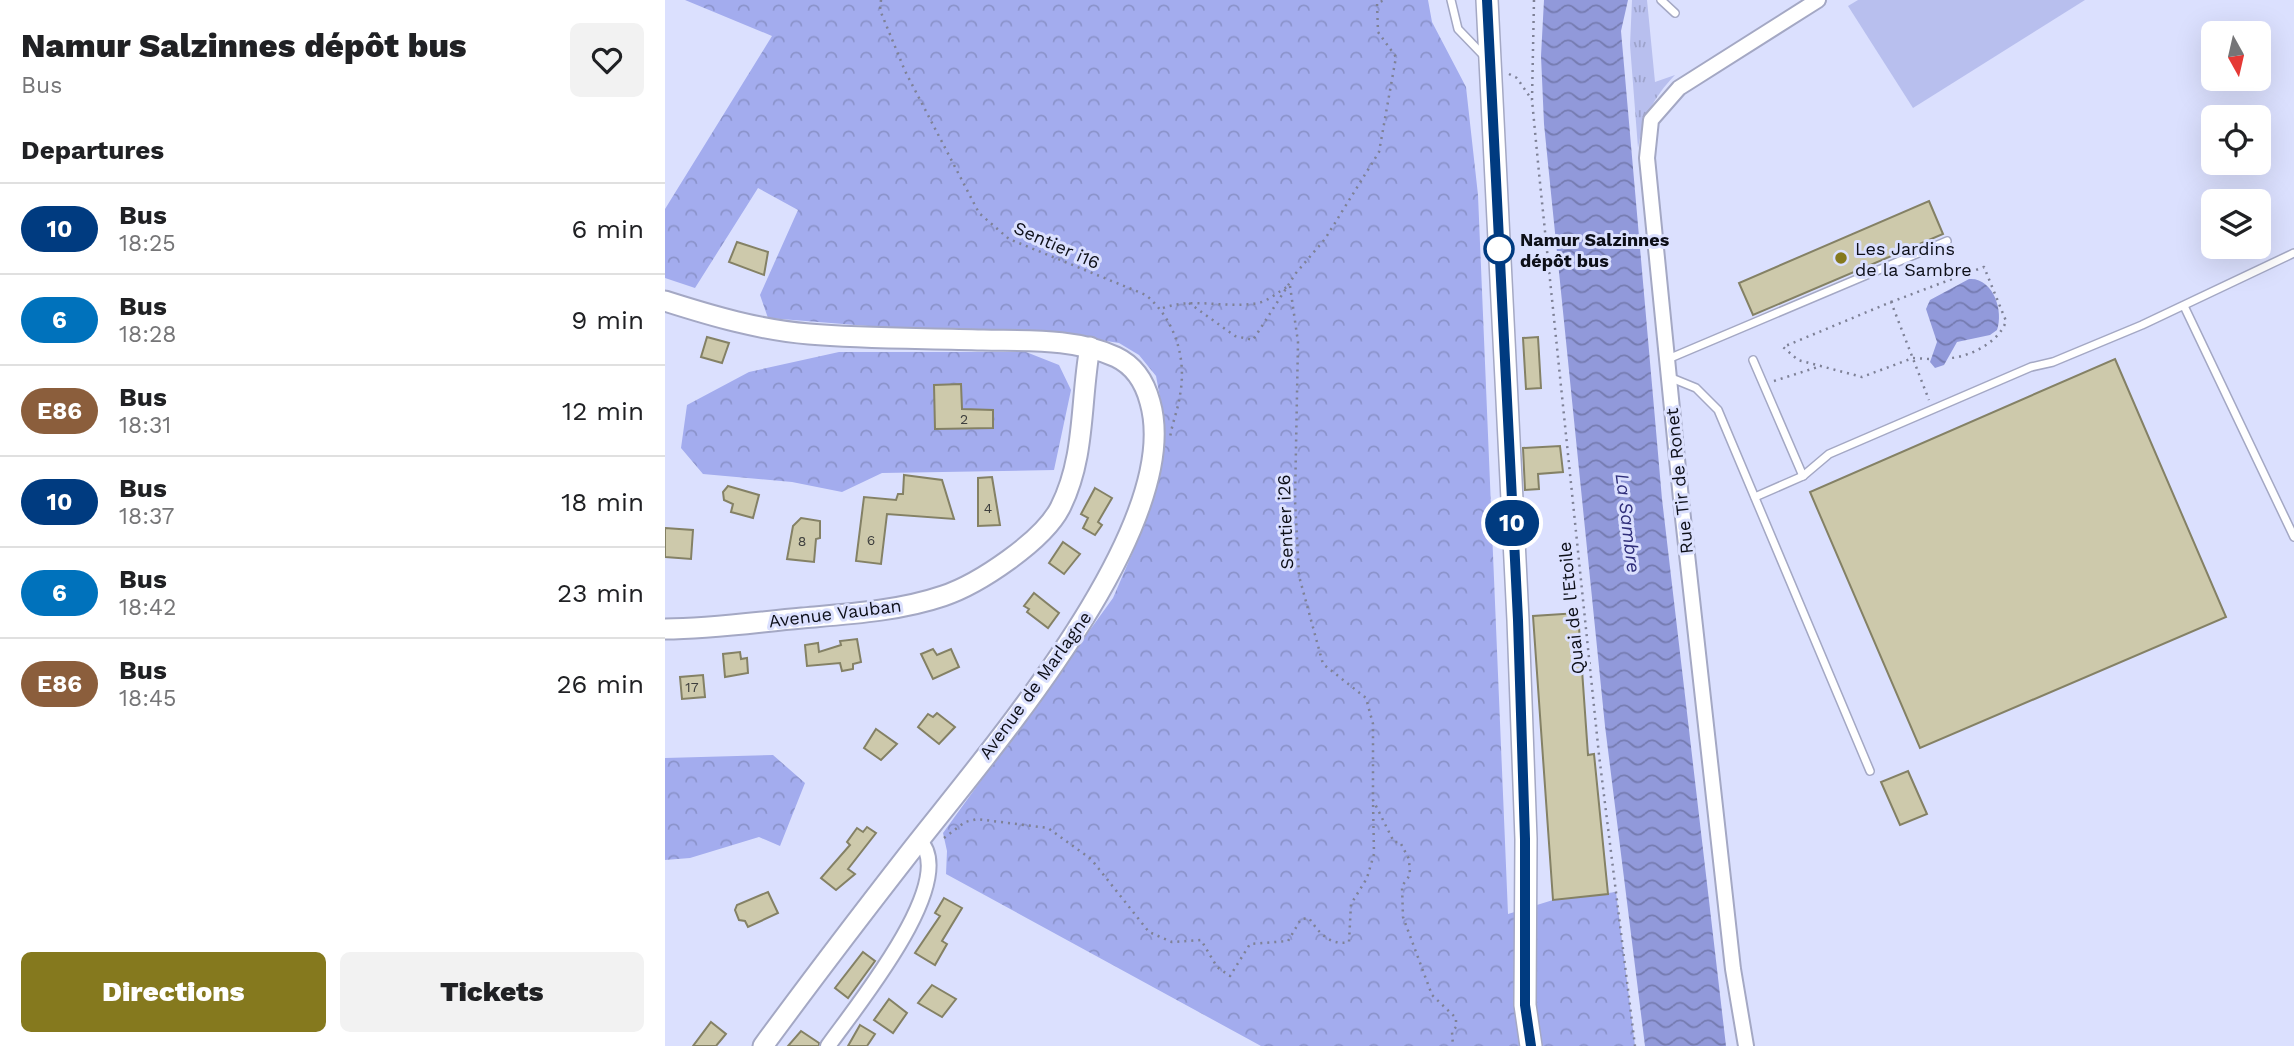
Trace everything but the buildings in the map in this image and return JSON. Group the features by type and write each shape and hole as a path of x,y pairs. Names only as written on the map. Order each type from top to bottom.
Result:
{"main road":[{"path":"1487,0 1519,646 1525,839 1525,1005 1531,1046"},
{"name":"Avenue de Marlagne","path":"665,301 730,321 807,334 1048,341 1090,348 1116,357 1131,367 1142,382 1151,404 1155,426 1152,455 1135,520 1080,628 923,845 763,1046"},
{"name":"Avenue Vauban","path":"665,629 880,611 945,596 987,573 1043,533 1060,509 1071,481 1082,434 1090,348"}],"street":[{"name":"Rue Tir de Ronet","path":"1746,1046 1733,969 1668,377 1647,158 1651,120 1679,88 1818,0"},
{"path":"828,1046 902,941 929,879 923,845"}],"lane":[{"path":"1451,0 1458,29 1490,62"},
{"path":"1661,0 1675,13"},
{"path":"1668,359 1947,241"},
{"path":"1755,497 1803,476 1829,454 2184,306 2294,253"},
{"path":"2184,306 2294,537"},
{"path":"1753,360 1803,476"},
{"path":"1668,377 1696,388 1718,410 1870,771"}],"path":[{"name":"Sentier i16","path":"881,0 880,10 905,71 979,213 1009,239 1146,295 1161,308"},
{"path":"1189,303 1235,337 1253,340 1296,273 1325,239 1379,152 1396,57 1378,32 1377,3 1385,0"},
{"name":"Quai de l'Etoile","path":"1534,0 1532,100 1596,729 1635,1046"},
{"path":"1490,62 1517,78 1532,100"},
{"path":"1929,359 1913,358 1862,377 1798,360 1783,347 1984,267 2006,321 2003,331 1991,341 1951,358"},
{"path":"1170,443 1172,419 1181,395 1181,348 1161,308 1177,302 1260,303 1290,286"},
{"name":"Sentier i26","path":"1290,286 1298,342 1295,500 1299,576 1322,664 1366,698 1373,724 1373,800 1395,842 1400,842 1409,859 1410,875 1402,886 1403,917 1433,995 1456,1018 1456,1027 1452,1032 1453,1046"},
{"path":"1891,302 1933,409"},
{"path":"1763,385 1821,366"},
{"path":"923,845 965,822 977,819 1048,828 1091,859 1149,932 1172,942 1201,940 1217,967 1230,976 1250,944 1288,941 1301,919 1309,918 1319,933 1338,944 1349,942 1351,904 1367,877 1374,854 1373,800"}],"green space":[{"path":"685,0 1428,0 1432,22 1466,87 1478,195 1508,914 1553,900 1616,892 1635,1046 1261,1046 946,874 947,851 943,833 1113,598 1144,526 1160,472 1163,413 1156,376 1139,355 1119,343 1056,333 906,329 768,318 760,295 798,210 758,188 695,288 665,278 665,209 772,36"},
{"path":"1632,0 1647,0 1655,82 1675,75 1651,108 1638,148 1630,45"},
{"path":"1858,0 2085,0 1913,108 1848,6"},
{"path":"839,352 1026,352 1059,365 1071,390 1054,470 882,473 842,492 792,482 703,474 681,448 687,405 749,372"},
{"path":"773,755 805,783 780,846 759,837 690,858 665,860 665,758"}],"water":[{"name":"La Sambre","path":"1544,0 1628,0 1621,31 1662,499 1726,1046 1645,1046 1605,726 1544,124 1541,56"},
{"path":"1969,279 1984,283 1995,297 1999,314 1997,330 1990,335 1957,342 1944,365 1935,368 1930,362 1937,342 1926,309 1930,300"}],"bus line":[{"name":"10","path":"1487,0 1518,620 1525,839 1525,1005 1531,1046"}],"place":[{"name":"Namur Salzinnes dépôt bus","path":"1499,249"},
{"name":"Les Jardins de la Sambre","path":"1841,258"}]}
